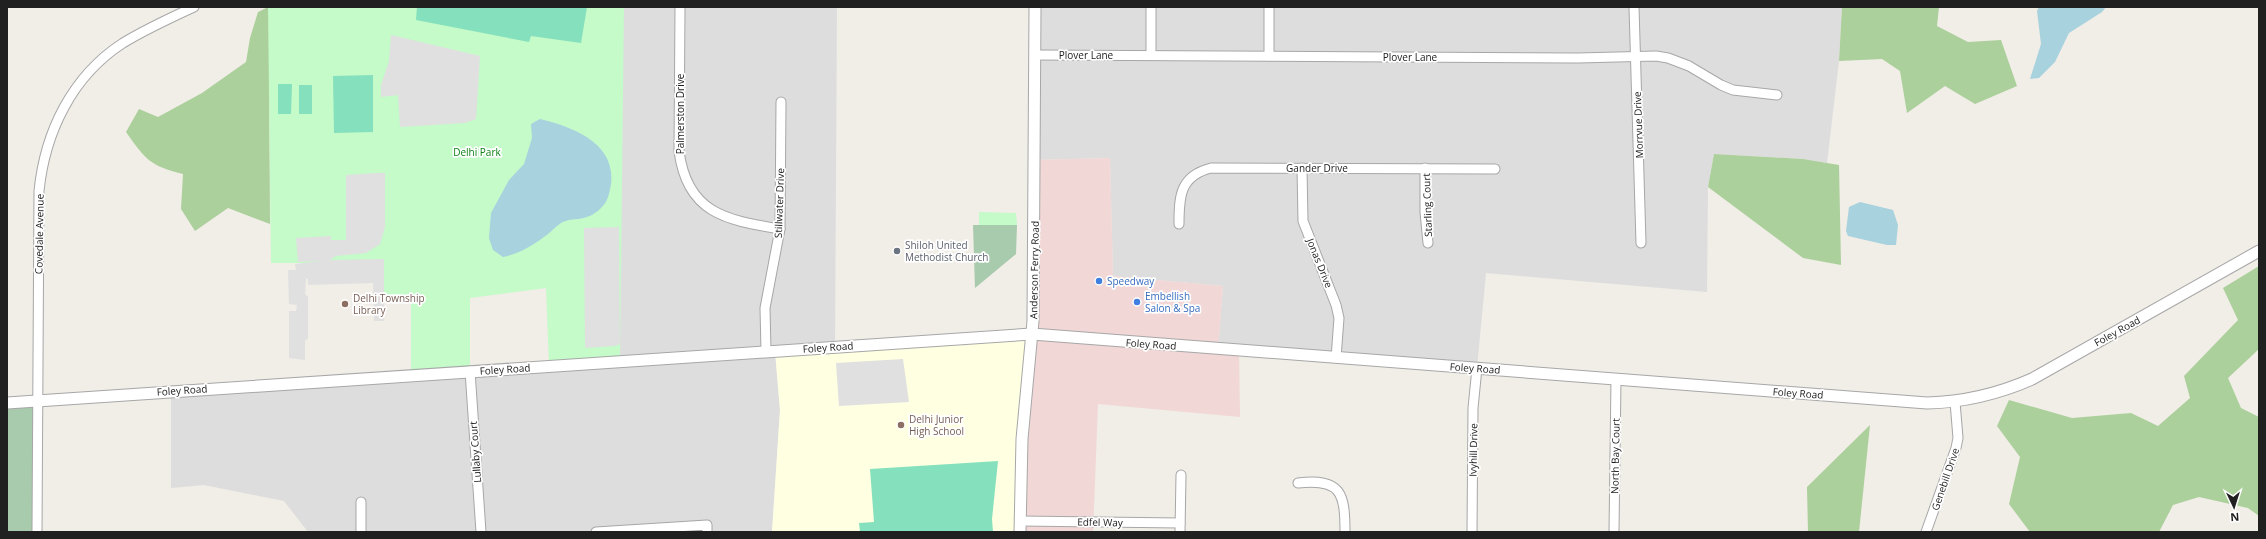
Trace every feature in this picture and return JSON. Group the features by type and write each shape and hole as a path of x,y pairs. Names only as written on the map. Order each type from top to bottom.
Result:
{"street":[{"name":"Covedale Avenue","path":"37,532 39,191 45,154 51,136 67,101 78,86 107,55 138,34 194,7"},
{"name":"Palmerston Drive","path":"680,7 679,151 683,173 691,189 702,202 720,215 741,222 780,229"},
{"name":"Anderson Ferry Road","path":"1020,527 1022,439 1032,334 1035,221 1035,7"},
{"path":"1150,55 1151,7"},
{"path":"1269,7 1269,56"},
{"name":"Morrvue Drive","path":"1634,7 1641,243"},
{"name":"Plover Lane","path":"1035,55 1668,58 1689,66 1721,85 1733,90 1777,95"},
{"name":"Stillwater Drive","path":"766,351 765,308 780,229 781,102"},
{"name":"Gander Drive","path":"1179,224 1182,191 1190,178 1203,170 1217,167 1496,169"},
{"name":"Jonas Drive","path":"1302,168 1301,210 1303,221 1336,305 1339,318 1336,358"},
{"name":"Starling Court","path":"1425,168 1425,212 1428,243"},
{"name":"Foley Road","path":"7,403 1032,334 1928,403 1954,402 1996,393 2032,379 2259,251"},
{"name":"Ivyhill Drive","path":"1472,532 1473,408 1476,368"},
{"name":"Lullaby Court","path":"470,371 481,532"},
{"name":"North Bay Court","path":"1614,532 1616,379"},
{"name":"Genebill Drive","path":"1926,532 1956,448 1958,438 1954,402"},
{"path":"1180,527 1181,475"},
{"path":"1298,483 1316,481 1326,483 1339,492 1344,502 1345,532"},
{"path":"361,502 361,532"},
{"path":"596,532 707,524 707,532"},
{"name":"Edfel Way","path":"1020,527 1180,527"}],"shaded area":[{"path":"624,7 837,7 835,346 775,351 780,410 772,532 308,532 284,501 204,485 171,488 171,391 549,366"},
{"path":"1035,7 1842,7 1839,61 1827,163 1803,159 1714,154 1708,187 1707,292 1486,273 1477,368 1218,349 1223,286 1113,276 1110,158 1035,160"},
{"path":"391,35 480,56 476,119 465,123 400,127 398,95 381,97 381,85 389,61"},
{"path":"1110,158 1113,276 1223,286 1218,349 1239,350 1240,417 1098,404 1093,532 1020,532 1035,160"},
{"path":"385,173 385,227 380,244 366,253 336,256 330,260 384,259 384,321 374,321 373,283 308,285 308,279 306,278 305,294 308,297 308,338 305,341 305,360 289,358 289,311 296,311 297,305 289,304 288,270 296,270 295,264 321,261 298,262 296,238 331,236 331,240 346,240 346,175"},
{"path":"973,225 1017,225 1016,254 975,288"},
{"path":"619,227 620,344 615,346 585,348 584,228"},
{"name":"Delhi Junior High School","path":"1032,334 1020,532 772,532 780,410 775,351"},
{"path":"903,359 909,402 839,406 836,363"},
{"path":"37,401 37,532 7,532 7,403"}],"green space":[{"path":"268,7 305,7 269,71 270,224 228,208 195,231 181,209 183,174 163,168 149,160 138,149 126,132 139,109 158,117 202,93 246,62 250,38 258,12"},
{"name":"Delhi Park","path":"268,7 624,7 620,361 549,366 546,288 470,298 470,371 411,375 411,297 384,297 384,263 271,263"},
{"path":"417,7 587,7 581,43 531,36 529,42 416,20"},
{"path":"1842,7 1939,7 1937,26 1968,42 2001,40 2017,86 1975,104 1945,86 1907,113 1900,71 1882,59 1839,61"},
{"path":"373,75 373,132 334,133 333,76"},
{"path":"278,84 292,84 291,114 278,114"},
{"path":"299,85 312,85 312,114 299,114"},
{"path":"1714,154 1803,159 1839,165 1841,265 1803,258 1708,187"},
{"path":"979,212 1016,213 1017,225 979,225"},
{"path":"2259,266 2259,349 2228,378 2241,408 2259,417 2259,516 2248,508 2199,497 2173,505 2159,532 2030,532 2009,504 2020,457 1997,426 2009,400 2072,418 2131,413 2158,426 2190,398 2184,376 2238,320 2223,288"},
{"path":"1870,425 1859,532 1808,532 1807,487"},
{"path":"998,461 992,519 993,532 860,532 859,523 874,522 870,469"}],"water":[{"path":"2039,7 2106,7 2102,12 2069,33 2055,62 2039,78 2030,79 2041,44 2037,11"},
{"path":"540,119 553,122 578,132 590,139 599,148 607,158 611,170 609,194 605,204 595,213 584,218 561,223 530,246 519,252 503,257 493,250 489,238 491,213 509,180 524,164 532,138 531,124"},
{"path":"1860,202 1893,210 1898,225 1896,245 1887,245 1848,236 1846,231 1849,207"}],"place":[{"name":"Shiloh United Methodist Church","path":"897,251"},
{"name":"Speedway","path":"1099,281"},
{"name":"Embellish Salon & Spa","path":"1137,302"},
{"name":"Delhi Township Library","path":"345,304"},
{"name":"Delhi Junior High School","path":"901,425"}]}
